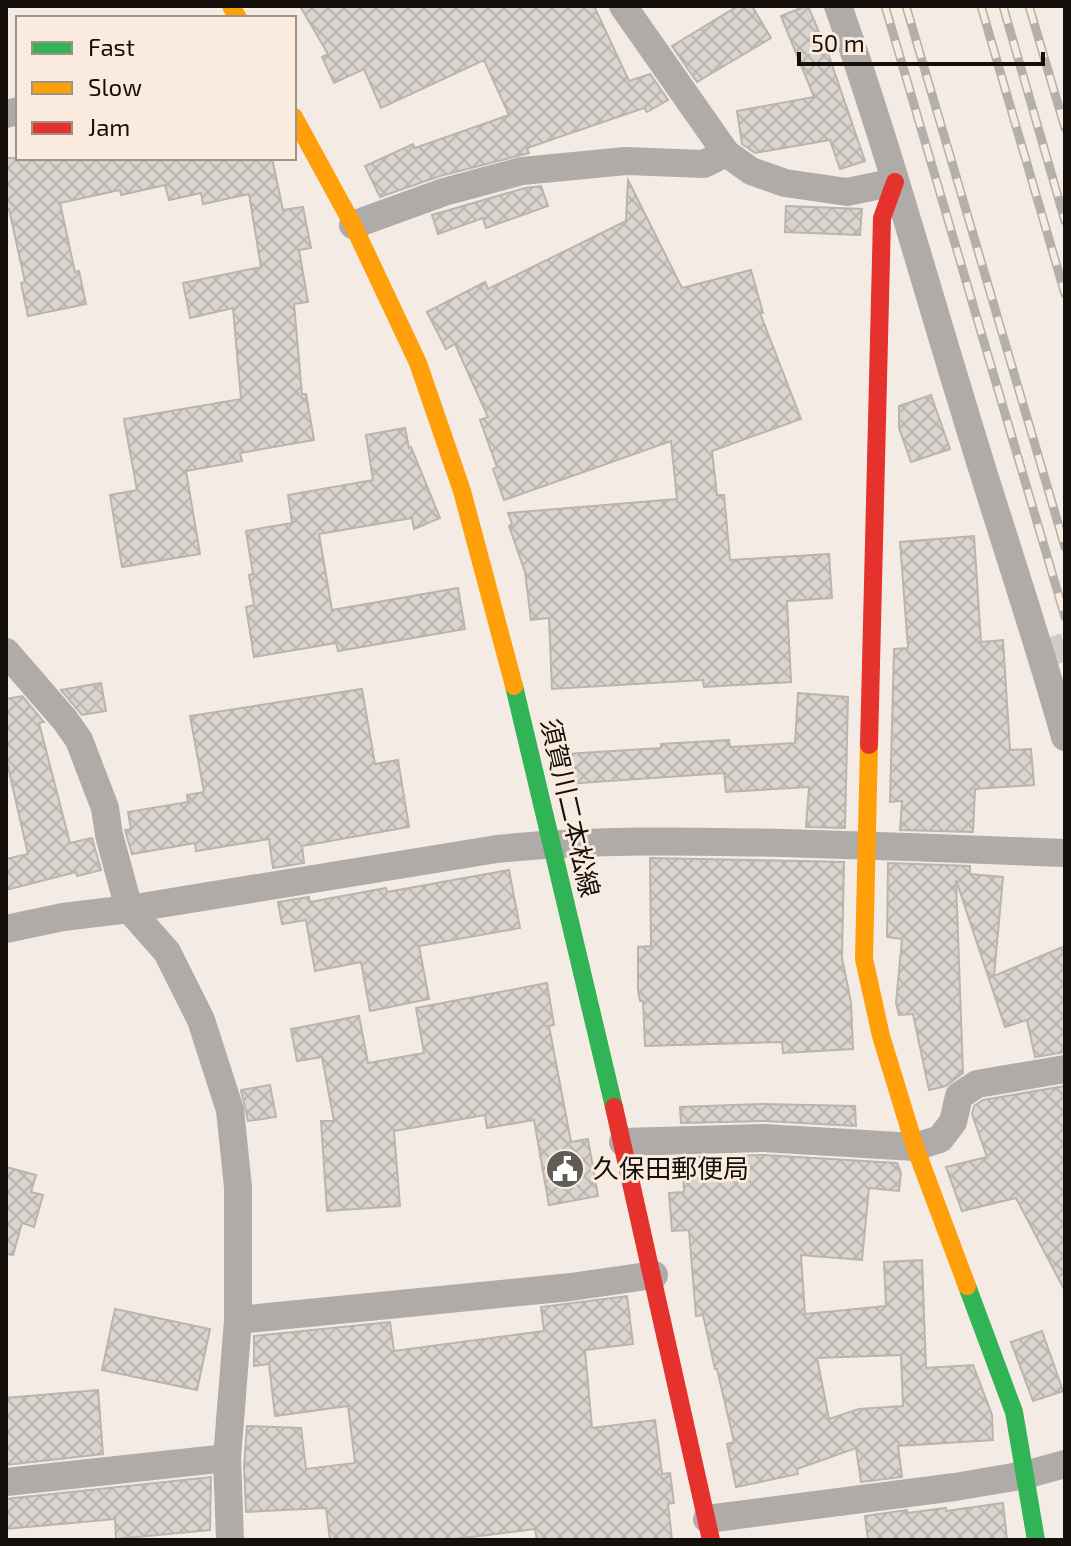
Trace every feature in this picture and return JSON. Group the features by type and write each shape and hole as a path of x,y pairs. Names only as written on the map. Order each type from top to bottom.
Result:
{"main road":[{"name":"須賀川二本松線","path":"296,121 353,225 418,363 462,491 528,738 654,1275 709,1529"},
{"path":"895,182 882,218 864,959 881,1036 915,1147 1014,1412 1036,1540"}],"street":[{"path":"623,6 726,153 751,171 785,183 847,192 895,182"},
{"path":"838,6 895,182 1009,559 1045,653 1065,737"},
{"path":"353,225 444,192 522,171 626,161 704,164 726,153"},
{"path":"6,652 79,740 105,808 129,909 167,952 201,1020 230,1110 238,1187 238,1320 227,1458 230,1540"},
{"path":"6,929 63,917 552,843 678,840 1065,853"},
{"path":"623,1142 764,1138 915,1147 940,1139 953,1122 959,1096 977,1084 1065,1069"},
{"path":"238,1320 571,1287 654,1275"},
{"path":"6,1482 227,1458"},
{"path":"709,1529 1025,1475 1065,1464"}],"building":[{"path":"300,6 594,6 629,81 650,74 668,100 647,112 644,108 527,148 529,153 440,176 380,197 365,166 413,144 415,148 509,115 484,60 381,108 364,69 334,83 322,57 328,54"},
{"path":"738,6 752,6 771,38 697,82 672,46"},
{"path":"806,6 828,53 865,161 840,169 830,140 755,153 742,144 737,111 814,97 781,16"},
{"path":"6,158 272,160 283,210 303,207 311,248 299,250 308,302 294,304 302,394 306,394 314,440 240,453 242,461 186,471 200,554 122,567 110,495 137,490 124,419 241,399 233,308 190,318 183,283 261,267 249,194 203,204 201,193 169,200 165,185 121,195 120,190 60,203 75,272 79,271 86,304 28,316 21,283 25,282 9,209 6,210"},
{"path":"628,180 682,288 751,270 763,313 760,313 801,419 712,451 717,495 724,495 730,560 829,554 832,598 787,601 791,682 704,687 703,680 552,689 549,618 531,620 525,572 509,526 512,524 508,513 677,499 671,441 504,500 493,469 497,467 480,420 488,417 455,344 446,349 427,312 485,282 488,289 626,221"},
{"path":"541,186 548,206 486,228 483,218 438,234 432,215"},
{"path":"786,206 862,209 860,235 785,232"},
{"path":"931,395 950,449 911,462 899,428 899,406"},
{"path":"405,428 409,448 440,518 414,529 412,518 319,534 332,610 458,588 465,629 338,651 336,643 254,657 246,607 254,605 246,531 292,523 288,495 373,480 366,435"},
{"path":"974,536 981,642 1003,640 1010,750 1031,749 1034,785 975,789 973,832 900,830 902,801 890,802 894,649 908,648 900,542"},
{"path":"101,683 106,711 82,715 61,690"},
{"path":"362,689 375,764 398,760 409,827 302,846 304,863 273,868 269,839 196,851 195,843 132,854 125,830 131,829 128,812 188,802 187,795 204,792 190,716"},
{"path":"798,693 848,697 845,828 806,827 809,787 726,792 724,773 567,784 566,754 729,740 730,747 795,743"},
{"path":"22,696 44,722 39,723 70,843 92,838 101,870 77,876 76,872 6,890 6,859 28,854 6,758 6,699"},
{"path":"650,858 844,862 842,958 851,1002 853,1049 783,1053 782,1042 645,1046 643,1001 640,1001 638,990 638,947 651,946"},
{"path":"888,863 970,866 970,874 1003,877 994,976 1065,946 1065,1052 1035,1057 1027,1020 1005,1027 956,880 963,1073 946,1086 929,1090 913,1014 899,1015 896,1003 902,939 887,937"},
{"path":"509,870 520,928 419,946 429,999 370,1011 361,962 315,971 306,920 282,924 278,902 309,897 310,902 386,888 387,892"},
{"path":"547,983 554,1025 549,1026 571,1142 588,1139 598,1196 549,1205 534,1120 487,1128 485,1115 394,1131 400,1206 327,1211 321,1121 334,1121 322,1057 297,1061 291,1029 359,1016 368,1063 424,1053 416,1008"},
{"path":"270,1085 276,1117 248,1121 241,1090"},
{"path":"1065,1086 1065,1291 1016,1198 962,1211 946,1167 987,1157 972,1114 974,1106 983,1100"},
{"path":"761,1104 855,1106 856,1126 765,1121 681,1123 680,1107"},
{"path":"764,1155 897,1163 901,1173 899,1191 869,1188 862,1260 801,1255 805,1314 886,1306 884,1262 922,1260 926,1368 973,1365 992,1415 993,1440 898,1446 902,1477 861,1482 856,1448 797,1469 798,1474 736,1487 727,1444 734,1442 717,1369 703,1315 696,1316 689,1230 672,1231 669,1193 684,1192 682,1157","holes":["901,1355 903,1406 859,1409 829,1419 817,1358"]},
{"path":"6,1167 36,1175 31,1192 43,1195 34,1227 22,1223 13,1255 6,1254"},
{"path":"627,1296 633,1344 585,1350 592,1428 655,1420 662,1474 670,1473 674,1503 668,1504 672,1540 537,1540 535,1529 447,1540 330,1540 326,1508 246,1512 244,1466 247,1426 301,1428 306,1469 355,1463 348,1406 275,1416 269,1364 254,1366 254,1336 390,1322 394,1351 544,1331 541,1307"},
{"path":"115,1309 210,1329 197,1390 102,1370"},
{"path":"1042,1331 1063,1391 1033,1401 1011,1342"},
{"path":"98,1390 103,1454 6,1465 6,1398"},
{"path":"211,1477 210,1530 116,1539 115,1519 6,1529 6,1499"},
{"path":"1003,1503 1007,1540 868,1540 865,1516 907,1510 907,1513 946,1508 946,1511"}],"tunnel":[{"path":"1048,652 1065,647"}],"railway":[{"path":"885,6 1065,617"},
{"path":"906,6 1065,547"},
{"path":"981,6 1065,294"},
{"path":"1003,6 1065,221"},
{"path":"1029,6 1065,128"}],"traffic: fast":[{"path":"514,686 614,1107"},
{"path":"967,1286 1014,1412 1036,1540"}],"traffic: slow":[{"path":"231,6 237,16"},
{"path":"296,121 353,225 418,363 462,491 514,686"},
{"path":"869,745 864,959 881,1036 915,1147 967,1286"}],"traffic: jam":[{"path":"869,745 882,218 895,182"},
{"path":"614,1107 711,1540"}],"place":[{"name":"久保田郵便局","path":"565,1169"}]}
